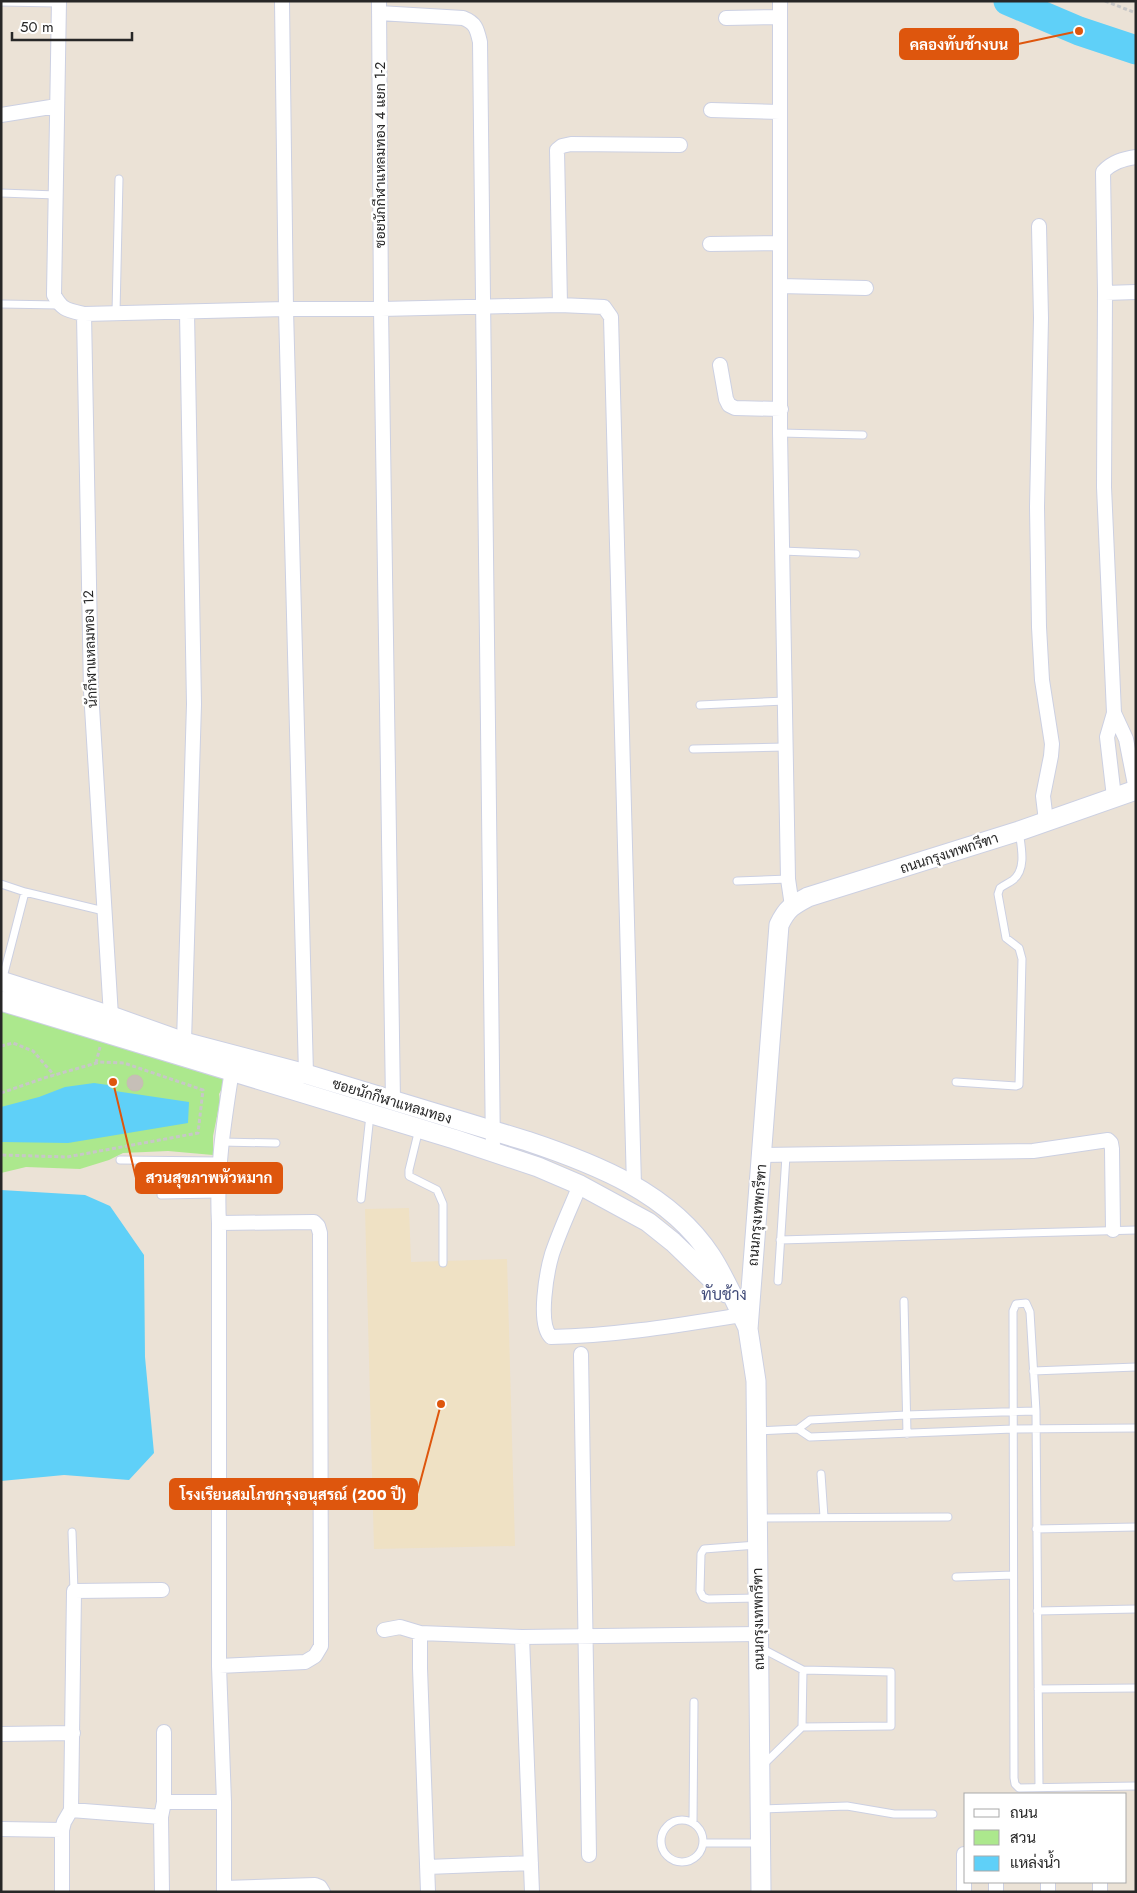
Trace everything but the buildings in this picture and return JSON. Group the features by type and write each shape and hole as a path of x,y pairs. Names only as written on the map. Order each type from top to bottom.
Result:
{"street":[{"path":"282,1 286,309 306,1074"},
{"path":"780,1 781,550 786,701 788,879 792,906"},
{"path":"58,2 54,295 59,305 67,310 84,314 116,314 286,309 381,310 560,305 604,308 611,317 634,1186"},
{"path":"379,7 463,18 472,21 477,29 480,42 493,1152"},
{"name":"ซอยนักกีฬาแหลมทอง 4 แยก 1-2","path":"379,7 381,310 393,1102"},
{"path":"726,18 780,17"},
{"path":"1,115 58,106"},
{"path":"711,110 780,112"},
{"path":"560,305 557,150 562,146 571,144 680,145"},
{"path":"1114,797 1106,737 1114,713 1104,487 1105,292 1103,172 1110,165 1124,159 1136,157"},
{"path":"1039,226 1041,318 1037,507 1039,628 1042,680 1052,744 1052,756 1043,796 1046,821"},
{"path":"710,244 780,243"},
{"path":"780,286 866,288"},
{"path":"1105,292 1136,292"},
{"path":"184,1042 194,704 186,312"},
{"name":"นักกีฬาแหลมทอง 12","path":"84,314 91,692 111,1016"},
{"path":"720,365 728,405 736,408 781,409"},
{"path":"1114,713 1126,739 1136,790"},
{"name":"ถนนกรุงเทพกรีฑา","path":"761,1892 756,1382 753,1354 745,1322 762,1155 779,924 784,913 808,897 1019,831 1136,790"},
{"name":"ซอยนักกีฬาแหลมทอง","path":"2,981 184,1042 306,1074 393,1102 494,1131 558,1152 634,1186 665,1206 692,1232 711,1256 745,1322"},
{"name":"ซอยนักกีฬาแหลมทอง","path":"1,1001 232,1070 538,1167 580,1185 648,1222 732,1298"},
{"path":"232,1070 221,1142 217,1194 219,1223 220,1666 224,1802 224,1890 315,1885 320,1887 323,1892"},
{"path":"762,1155 1033,1151 1048,1150 1075,1143 1108,1140 1112,1148 1113,1230"},
{"path":"580,1185 552,1255 543,1311 545,1329 551,1337 578,1336 697,1322 745,1322"},
{"path":"219,1223 314,1222 318,1226 320,1233 321,1646 315,1656 305,1662 220,1666"},
{"path":"581,1354 589,1855"},
{"path":"62,1892 62,1830 71,1810 74,1591 162,1590"},
{"path":"384,1630 400,1627 420,1633 522,1637 758,1640"},
{"path":"420,1633 428,1892"},
{"path":"522,1637 532,1892"},
{"path":"162,1892 161,1817 164,1802 164,1732"},
{"path":"1,1734 73,1733"},
{"path":"164,1802 224,1802"},
{"path":"71,1810 161,1817"},
{"path":"1,1829 62,1830"},
{"path":"964,1854 964,1892"},
{"path":"427,1866 531,1863"}],"lane":[{"path":"1,2 58,2"},
{"path":"116,314 119,179"},
{"path":"1,194 56,195"},
{"path":"1,304 59,305"},
{"path":"780,433 863,435"},
{"path":"781,550 856,554"},
{"path":"700,705 786,701"},
{"path":"693,749 786,747"},
{"path":"956,1082 1016,1086 1019,1084 1022,959 1019,948 1006,938 998,894 1000,888 1015,879 1021,871 1022,856 1019,831"},
{"path":"737,880 788,879"},
{"path":"1,884 25,892 104,911"},
{"path":"2,981 25,892"},
{"path":"361,1200 370,1115"},
{"path":"420,1129 409,1176 438,1190 440,1194 442,1204 443,1262"},
{"path":"221,1142 276,1143"},
{"path":"778,1281 786,1156"},
{"path":"120,1160 220,1161"},
{"path":"160,1195 217,1194"},
{"path":"780,1240 1136,1230"},
{"path":"904,1301 907,1434"},
{"path":"1039,1787 1036,1411 1030,1312 1026,1303 1022,1303 1016,1304 1013,1311 1015,1784 1019,1788 1136,1786"},
{"path":"1033,1371 1136,1367"},
{"path":"756,1431 798,1429 810,1420 1036,1411"},
{"path":"798,1429 810,1437 1013,1429 1136,1428"},
{"path":"821,1474 824,1517"},
{"path":"756,1518 948,1517"},
{"path":"1036,1529 1136,1527"},
{"path":"72,1532 74,1591"},
{"path":"757,1545 704,1549 701,1554 700,1591 708,1599 758,1598"},
{"path":"956,1577 1014,1575"},
{"path":"1037,1611 1136,1609"},
{"path":"758,1640 802,1670 891,1672 891,1726 802,1727 760,1768"},
{"path":"802,1670 802,1727"},
{"path":"1038,1690 1136,1688"},
{"path":"693,1824 694,1702"},
{"path":"760,1809 847,1806 894,1814 933,1814"},
{"path":"684,1820 693,1824 702,1832 703,1843 701,1852 697,1857 684,1863 672,1860 663,1849 662,1835 671,1824 684,1820"},
{"path":"703,1843 760,1843"}],"path":[{"path":"1105,1 1136,13"},
{"path":"1,1046 13,1043 33,1051 54,1075"},
{"path":"1,1093 100,1062 124,1063 203,1090 198,1133 67,1157 1,1155"}],"shaded area":[{"path":"409,1208 411,1262 507,1259 515,1546 374,1549 365,1209"}],"green space":[{"path":"1,1001 232,1070 219,1094 220,1101 213,1136 213,1155 168,1151 123,1153 109,1160 80,1169 26,1167 1,1173"}],"water":[{"path":"94,1083 108,1085 115,1091 189,1102 188,1123 68,1143 1,1142 1,1107 39,1097 65,1087"},
{"path":"1,1190 85,1195 110,1206 144,1255 145,1357 154,1453 129,1480 64,1475 1,1481"}],"waterway":[{"path":"1008,1 1079,31 1136,50"}],"place":[{"name":"คลองทับช้างบน","path":"1079,31"},
{"name":"สวนสุขภาพหัวหมาก","path":"113,1082"},
{"name":"โรงเรียนสมโภชกรุงอนุสรณ์ (200 ปี)","path":"441,1404"}],"district":[{"name":"ทับช้าง","path":"724,1294"}]}
